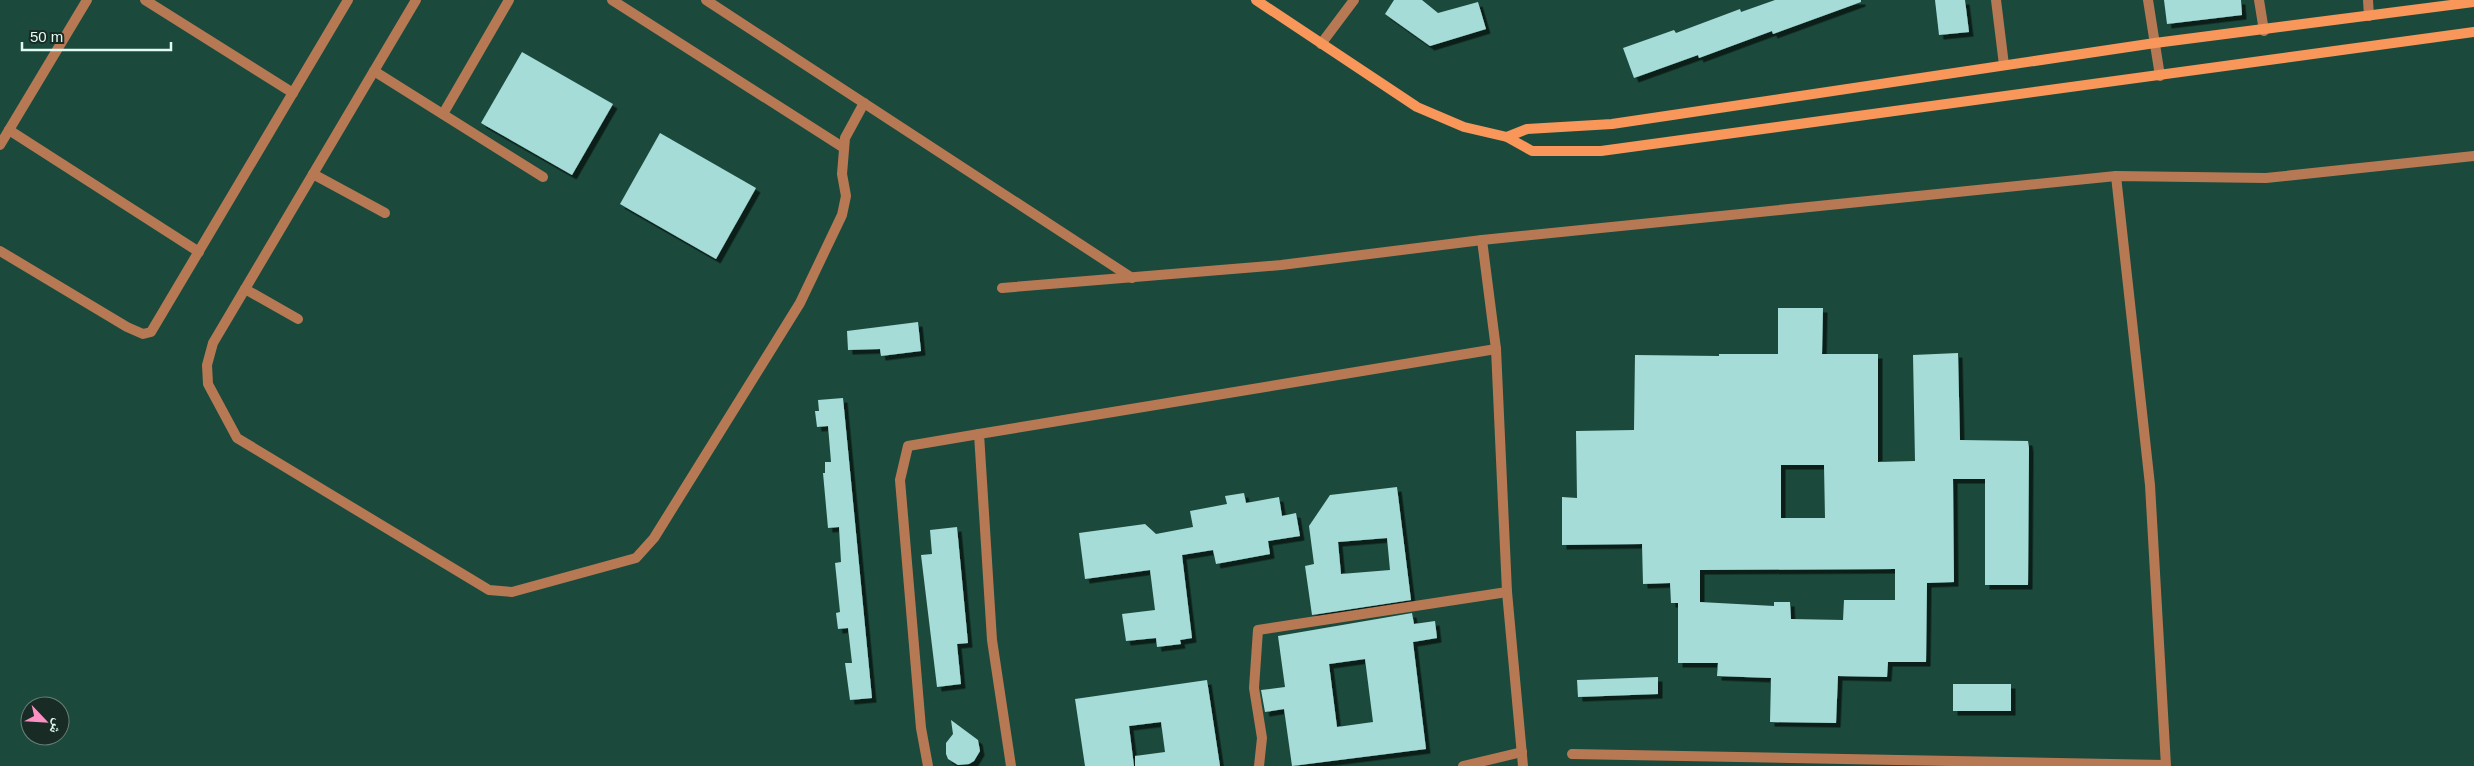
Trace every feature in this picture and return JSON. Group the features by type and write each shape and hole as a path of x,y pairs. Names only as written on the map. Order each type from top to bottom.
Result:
{"main road":[{"path":"1256,0 1417,107 1464,127 1508,137 1532,150 1601,151 2474,32"},
{"path":"1508,137 1527,129 1612,124 2155,43 2264,31 2474,2"}],"street":[{"path":"0,145 87,0"},
{"path":"144,0 293,93"},
{"path":"0,251 127,327 146,335 153,330 348,0"},
{"path":"416,0 213,343 207,365 208,384 237,438 489,590 512,592 636,558 654,538 800,303 842,215 846,196 842,174 845,138 864,103"},
{"path":"443,114 509,0"},
{"path":"612,0 844,148"},
{"path":"706,0 1132,278"},
{"path":"1321,44 1354,0"},
{"path":"1996,0 2004,65"},
{"path":"2148,0 2160,76"},
{"path":"2259,0 2264,31"},
{"path":"2368,0 2369,16"},
{"path":"374,71 543,177"},
{"path":"9,130 199,252"},
{"path":"1002,288 1280,265 1482,240 2116,176 2266,178 2474,156"},
{"path":"313,174 385,213"},
{"path":"1572,754 1778,762 2166,765 2150,485 2116,176"},
{"path":"1482,240 1496,349 1507,592 1524,766"},
{"path":"245,289 298,319"},
{"path":"928,766 922,728 900,480 908,446 1496,349"},
{"path":"978,434 992,640 1011,766"},
{"path":"1259,766 1262,738 1254,688 1258,630 1507,592"},
{"path":"1463,766 1522,752"}],"building":[{"path":"1394,0 1422,0 1438,13 1478,2 1486,29 1430,46 1385,14"},
{"path":"1775,0 1861,0 1861,2 1773,34 1772,31 1699,58 1698,55 1634,78 1623,48 1674,30 1676,33 1740,9 1741,12"},
{"path":"1935,0 1965,0 1969,32 1939,35"},
{"path":"2164,0 2241,0 2242,15 2167,24"},
{"path":"522,52 613,104 572,175 481,123"},
{"path":"660,133 756,188 716,259 620,204"},
{"path":"1778,308 1823,308 1822,354 1878,354 1878,462 1915,461 1913,355 1958,353 1960,440 2028,441 2028,585 1985,585 1985,479 1953,479 1954,582 1927,583 1926,662 1888,662 1887,677 1838,676 1836,723 1770,722 1771,678 1717,676 1718,663 1678,663 1678,603 1671,603 1670,583 1643,584 1642,544 1562,545 1562,497 1577,498 1576,431 1634,430 1635,355 1719,356 1719,354 1778,354","holes":["1781,465 1824,465 1825,518 1781,518","1895,569 1895,600 1844,600 1843,620 1791,619 1790,602 1774,602 1774,606 1700,602 1700,570"]},
{"path":"918,322 921,351 881,356 880,349 848,350 847,331"},
{"path":"843,398 872,698 850,700 845,663 852,663 848,628 838,629 836,613 840,612 835,563 841,562 839,527 828,528 823,473 825,473 825,462 831,462 828,426 817,427 815,411 819,411 818,400"},
{"path":"1397,487 1411,600 1312,615 1305,566 1314,564 1309,526 1330,495","holes":["1387,538 1390,570 1341,574 1338,542"]},
{"path":"1244,493 1246,503 1279,497 1282,516 1296,513 1300,536 1268,541 1270,554 1216,564 1213,550 1182,555 1192,638 1180,640 1181,644 1157,647 1156,638 1126,641 1122,614 1155,610 1150,570 1085,579 1079,533 1145,524 1156,534 1193,527 1190,511 1227,504 1225,496"},
{"path":"957,527 968,643 957,644 961,684 937,687 921,555 932,554 930,530"},
{"path":"1412,613 1414,624 1435,621 1437,638 1413,642 1426,749 1292,766 1284,709 1265,712 1261,690 1285,687 1278,636","holes":["1365,659 1373,722 1337,727 1329,664"]},
{"path":"1658,677 1658,694 1578,697 1577,680"},
{"path":"1207,680 1220,766 1135,766 1135,756 1165,752 1161,722 1129,726 1134,766 1085,766 1075,699"},
{"path":"1953,684 2011,684 2011,711 1953,711"},
{"path":"951,720 978,740 980,751 974,761 969,764 958,765 948,759 946,743 953,734"}]}
